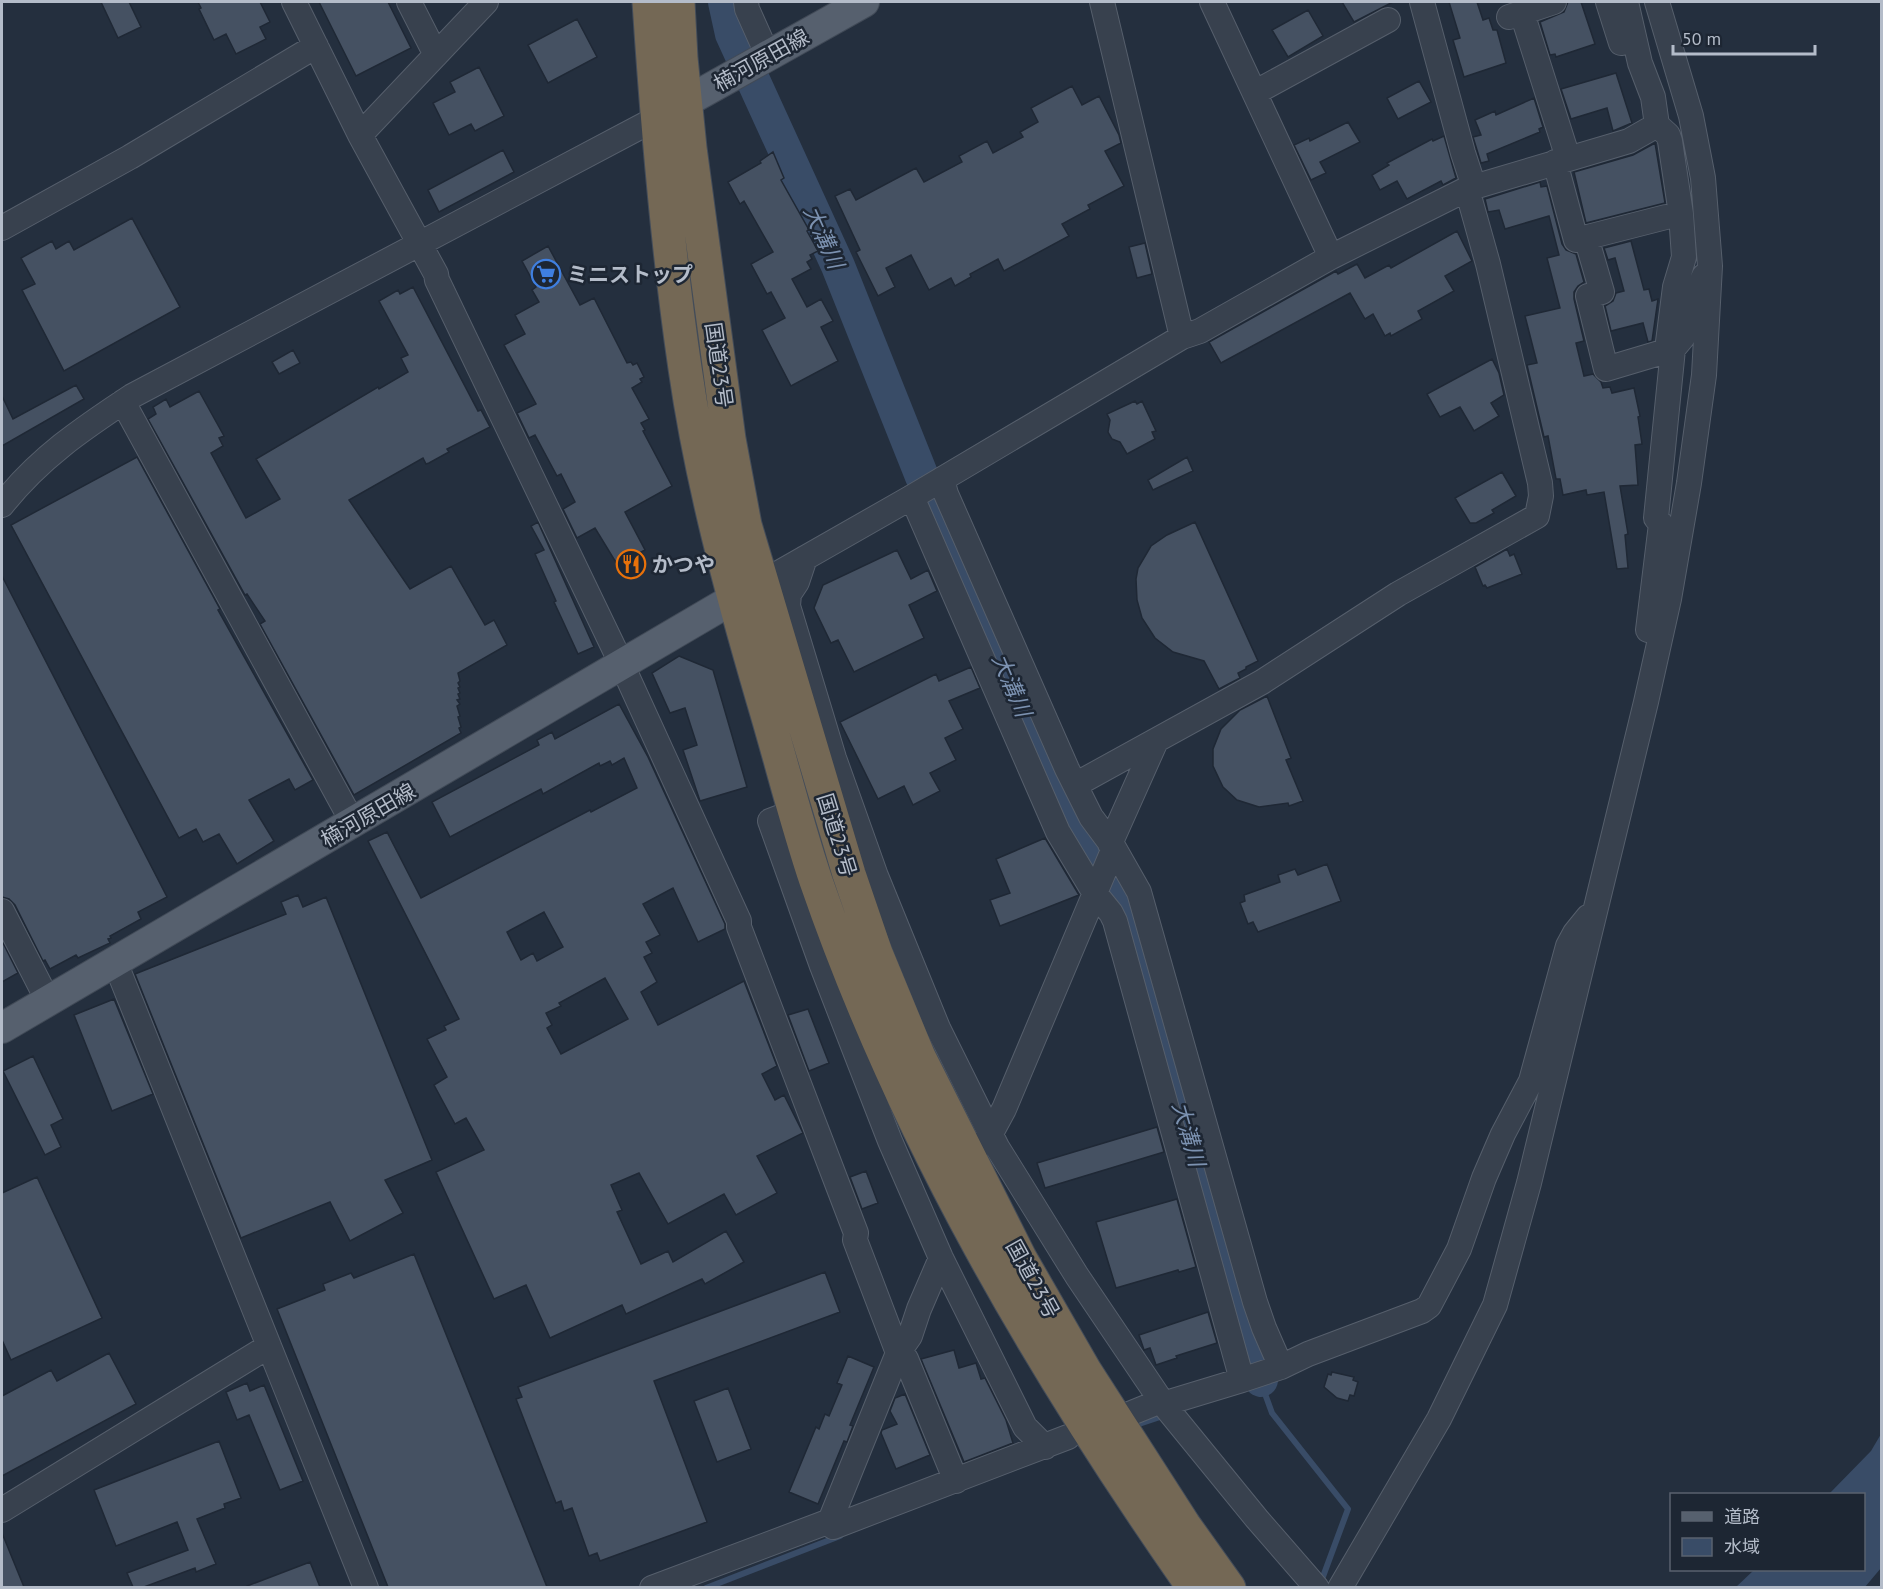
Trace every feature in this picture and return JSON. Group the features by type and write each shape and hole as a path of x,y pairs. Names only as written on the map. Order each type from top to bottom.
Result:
{"highway":[{"name":"国道23号","path":"649,2 657,118 684,367 698,445 733,599 816,880 898,1085 951,1195 997,1281 1046,1362 1095,1441 1194,1587"},
{"name":"国道23号","path":"678,2 690,148 729,439 745,525 849,874 876,953 919,1057 1020,1258 1084,1371 1178,1516 1228,1587"}],"main road":[{"name":"楠河原田線","path":"657,118 864,2"},
{"name":"楠河原田線","path":"2,1028 733,599"}],"street":[{"path":"294,2 360,135 436,274 442,291 622,665 739,921 739,927 856,1233 855,1240 898,1353 906,1359 956,1481"},
{"path":"409,2 436,55"},
{"path":"360,135 486,2"},
{"path":"746,2 766,58"},
{"path":"1102,2 1182,337"},
{"path":"1212,2 1256,92 1331,257"},
{"path":"1075,784 1262,682 1407,589 1537,516 1541,496 1540,483 1463,153 1422,2"},
{"path":"1554,2 1514,15 1561,160 1576,240 1666,217"},
{"path":"1608,2 1623,49 1627,56 1640,63"},
{"path":"1626,2 1640,63 1653,97 1657,125 1668,135 1670,141 1681,214 1684,257 1675,288 1668,342 1673,349 1656,518 1661,524 1646,647 1646,702"},
{"path":"1340,1587 1439,1419 1495,1305 1529,1183 1669,599 1689,483 1704,375 1710,266 1703,178 1691,116 1657,2"},
{"path":"1256,92 1388,20"},
{"path":"2,228 130,157 316,46"},
{"path":"3,504 41,461 86,426 123,402 657,118"},
{"path":"733,599 1182,337 1200,331 1331,257 1470,188 1629,141 1657,125"},
{"path":"1586,237 1602,292 1588,296 1606,369 1673,349 1683,338 1692,302 1710,266"},
{"path":"123,402 354,823"},
{"path":"940,480 1075,784 1091,817 1131,877 1145,908 1255,1302 1278,1367"},
{"path":"914,495 1041,795 1064,841 1115,921 1244,1379"},
{"path":"805,558 798,582 789,594 788,606 834,758 876,876 985,1141 1166,1408 1257,1520 1311,1580"},
{"path":"985,1141 1004,1109 1156,741"},
{"path":"796,811 770,821 822,966 915,1177 941,1258 1025,1427 1045,1447"},
{"path":"1129,1413 1166,1408 1278,1367 1422,1311 1429,1306 1459,1249 1484,1178 1503,1134 1531,1081 1568,946 1575,933 1595,908"},
{"path":"2,911 48,1001"},
{"path":"115,962 366,1587"},
{"path":"941,1258 910,1336 898,1353 830,1521 832,1527 1068,1437"},
{"path":"2,1510 269,1346"},
{"path":"652,1587 830,1521"}],"water":[{"path":"1881,1434 1881,1568 1865,1587 1736,1587 1753,1571 1865,1571 1865,1493 1830,1493 1871,1451"}],"building":[{"path":"101,2 129,2 141,27 118,38"},
{"path":"198,2 260,2 270,22 260,27 266,39 236,54 226,34 214,40"},
{"path":"319,2 388,2 411,48 356,76"},
{"path":"1342,2 1393,2 1354,22"},
{"path":"1449,2 1477,2 1483,20 1489,18 1493,30 1497,30 1506,63 1464,77 1453,40 1460,38"},
{"path":"1568,2 1581,2 1595,44 1556,57 1555,54 1550,55 1540,22 1564,12"},
{"path":"1308,10 1323,36 1288,57 1272,30"},
{"path":"577,19 597,57 548,83 528,45"},
{"path":"479,67 504,116 475,131 471,124 449,135 433,103 455,92 450,82"},
{"path":"1616,73 1632,123 1613,131 1607,108 1571,119 1561,89"},
{"path":"1419,81 1431,102 1398,119 1387,98"},
{"path":"1072,86 1082,105 1099,96 1121,143 1105,151 1124,186 1088,205 1090,209 1062,224 1069,236 1004,271 998,259 970,274 971,277 955,286 951,278 929,290 911,255 886,268 895,287 878,296 856,252 860,250 835,196 850,189 856,200 916,168 924,182 962,162 959,156 987,141 993,153 1023,137 1020,132 1038,122 1031,108"},
{"path":"1534,98 1543,127 1539,129 1540,132 1487,154 1489,161 1481,163 1473,137 1481,135 1475,120 1495,111 1496,115"},
{"path":"1348,122 1360,142 1320,162 1326,173 1311,180 1294,145 1309,138 1310,141"},
{"path":"1444,136 1456,178 1443,185 1441,181 1407,199 1397,181 1380,190 1372,175 1389,165 1387,163 1432,139 1433,141"},
{"path":"1655,143 1665,203 1586,223 1574,172 1633,155"},
{"path":"503,150 514,172 439,212 428,190"},
{"path":"773,152 784,178 781,180 818,251 810,255 812,259 807,262 811,269 792,279 807,307 821,299 833,321 821,327 838,361 791,386 762,330 785,318 771,292 767,294 751,264 773,252 744,201 740,204 728,182 761,163 760,161"},
{"path":"1540,182 1541,187 1547,186 1562,244 1566,250 1576,254 1584,282 1574,292 1574,299 1584,341 1576,343 1584,376 1593,374 1601,382 1603,388 1610,387 1612,393 1634,388 1640,416 1638,417 1642,444 1635,445 1638,485 1620,486 1628,534 1625,535 1628,568 1617,569 1604,492 1587,495 1586,490 1563,495 1560,479 1556,479 1548,436 1544,437 1527,365 1537,363 1525,316 1560,308 1547,258 1559,255 1549,216 1505,229 1499,210 1488,212 1485,199"},
{"path":"132,218 180,307 64,371 22,290 35,284 21,258 52,241 56,249 69,241 74,250"},
{"path":"1457,231 1472,261 1445,276 1454,291 1418,311 1422,319 1391,336 1390,333 1385,336 1373,314 1365,319 1350,293 1221,363 1209,342 1336,271 1338,274 1357,264 1365,278 1389,265 1391,268"},
{"path":"1631,241 1644,290 1649,289 1652,301 1658,299 1652,341 1648,342 1643,323 1611,331 1605,306 1613,301 1616,293 1624,291 1615,258 1608,260 1604,248"},
{"path":"1145,243 1152,274 1137,278 1129,247"},
{"path":"548,246 580,305 594,298 627,363 631,362 633,365 637,363 644,377 640,379 642,382 632,388 649,419 641,423 645,430 643,431 672,486 625,512 645,550 641,552 644,557 620,569 595,528 577,538 563,509 575,502 561,474 557,476 535,435 529,438 517,413 536,404 504,345 525,334 515,315 539,302 532,290 536,287 522,261"},
{"path":"413,287 478,411 481,410 490,427 447,449 449,452 429,463 426,464 423,458 349,500 410,589 451,566 485,625 494,620 507,645 458,673 460,699 457,700 460,704 457,706 461,733 354,795 260,624 265,621 247,594 245,595 148,419 156,414 153,407 166,399 170,407 199,391 224,436 219,438 223,446 211,453 246,518 280,499 256,459 378,387 379,389 408,372 401,358 408,355 379,301 398,290 400,294"},
{"path":"293,350 300,363 279,374 272,362"},
{"path":"1492,359 1499,373 1504,395 1491,403 1499,416 1474,431 1460,407 1440,417 1427,394"},
{"path":"76,385 84,399 2,446 2,396 13,419"},
{"path":"1135,401 1137,404 1142,401 1156,431 1152,432 1155,439 1127,454 1120,442 1112,439 1108,432 1110,420 1107,414"},
{"path":"137,457 220,609 218,610 313,780 295,790 289,779 249,800 274,841 237,864 219,834 203,842 196,829 179,838 11,525"},
{"path":"1187,457 1193,471 1153,490 1148,480"},
{"path":"1502,472 1516,496 1492,510 1494,513 1476,523 1470,523 1455,498"},
{"path":"538,522 594,647 578,654 535,554 544,550 531,526"},
{"path":"1195,522 1258,661 1238,673 1240,678 1219,689 1204,661 1173,652 1155,638 1142,618 1137,600 1138,568 1151,546 1167,535"},
{"path":"1507,549 1510,556 1514,554 1522,574 1487,588 1483,586 1475,567"},
{"path":"897,550 911,579 928,570 937,591 909,605 924,638 854,672 838,640 831,643 814,608 823,585"},
{"path":"2,576 167,897 138,912 141,919 110,936 111,938 108,939 110,943 78,958 76,955 50,969 45,960 43,961 15,905 9,899 2,897"},
{"path":"679,656 713,670 747,787 700,801 683,750 697,745 685,708 670,713 652,673"},
{"path":"971,667 980,688 949,701 963,729 945,738 956,760 930,773 940,791 913,805 904,786 878,799 840,722 936,674 939,681"},
{"path":"1267,696 1291,758 1286,760 1303,801 1289,806 1288,803 1259,807 1237,800 1223,787 1213,766 1213,749 1221,729 1240,710"},
{"path":"619,704 648,757 725,924 725,929 698,942 673,888 643,904 660,935 646,942 652,953 644,957 657,982 641,992 658,1025 744,981 777,1066 762,1074 775,1100 784,1095 803,1133 757,1156 777,1193 736,1215 724,1194 668,1224 639,1173 611,1185 622,1210 617,1212 641,1264 668,1251 673,1262 726,1231 744,1262 705,1284 702,1279 626,1314 622,1305 550,1338 526,1285 494,1299 436,1172 484,1150 466,1118 455,1124 434,1085 447,1077 427,1039 446,1030 444,1026 459,1019 368,841 387,832 421,898 637,788 624,758 612,765 610,761 600,766 599,763 543,794 541,789 450,837 432,802 539,745 537,740 552,732 555,739","holes":["544,912 563,947 537,961 533,953 521,960 507,932","605,978 628,1019 561,1054 547,1028 552,1025 546,1013 561,1006 559,1003"]},
{"path":"1045,838 1079,895 1000,926 990,900 1010,893 996,859"},
{"path":"1327,864 1341,901 1258,932 1253,922 1248,924 1240,903 1245,901 1244,895 1280,882 1278,875 1295,869 1298,875"},
{"path":"298,895 303,907 326,897 432,1160 385,1180 403,1213 350,1241 330,1202 241,1238 135,974 286,914 281,902"},
{"path":"2,941 18,973 2,982"},
{"path":"114,999 153,1094 112,1111 74,1015"},
{"path":"808,1009 829,1063 809,1071 788,1015"},
{"path":"33,1056 63,1119 51,1125 61,1147 45,1155 3,1071"},
{"path":"1157,1127 1164,1152 1045,1188 1037,1163"},
{"path":"866,1171 878,1203 862,1209 850,1177"},
{"path":"37,1177 102,1318 11,1360 2,1340 2,1193"},
{"path":"1177,1199 1196,1267 1116,1288 1096,1222"},
{"path":"414,1254 547,1587 388,1587 277,1309 325,1290 323,1284 351,1273 354,1278"},
{"path":"825,1272 840,1312 654,1381 707,1522 600,1561 597,1553 589,1556 572,1508 564,1511 561,1501 556,1503 516,1399 522,1397 518,1387"},
{"path":"1208,1312 1217,1343 1156,1365 1150,1348 1144,1350 1139,1335"},
{"path":"954,1350 959,1368 976,1363 981,1379 985,1378 1006,1420 1013,1443 964,1462 921,1359"},
{"path":"109,1353 136,1404 2,1476 2,1396 51,1370 57,1381"},
{"path":"848,1356 874,1367 850,1425 853,1426 847,1442 844,1441 818,1504 789,1492 816,1427 819,1429 825,1414 829,1416 842,1385 837,1383"},
{"path":"1332,1372 1354,1377 1353,1380 1358,1382 1354,1396 1350,1395 1348,1401 1337,1398 1324,1387 1328,1374 1331,1375"},
{"path":"247,1383 250,1391 264,1385 303,1481 280,1490 249,1415 237,1420 226,1392"},
{"path":"728,1388 751,1449 717,1462 694,1401"},
{"path":"905,1394 930,1455 896,1469 881,1433 882,1430 897,1424 890,1411 895,1398"},
{"path":"219,1441 241,1498 224,1504 225,1508 197,1519 216,1564 196,1572 195,1568 144,1587 133,1587 127,1573 188,1550 177,1522 116,1546 94,1490"},
{"path":"2,1533 24,1587 2,1587"},
{"path":"310,1562 320,1587 247,1587 247,1586"}],"waterway":[{"name":"大溝川","path":"725,2 732,34 838,266 921,474 1069,819 1093,861 1121,899 1132,927 1261,1380"},
{"path":"1260,1380 1272,1413 1348,1509 1321,1582"},
{"path":"1136,1425 1166,1415"},
{"path":"706,1588 840,1536"}],"place":[{"name":"ミニストップ","path":"546,274"},
{"name":"かつや","path":"631,564"}]}
